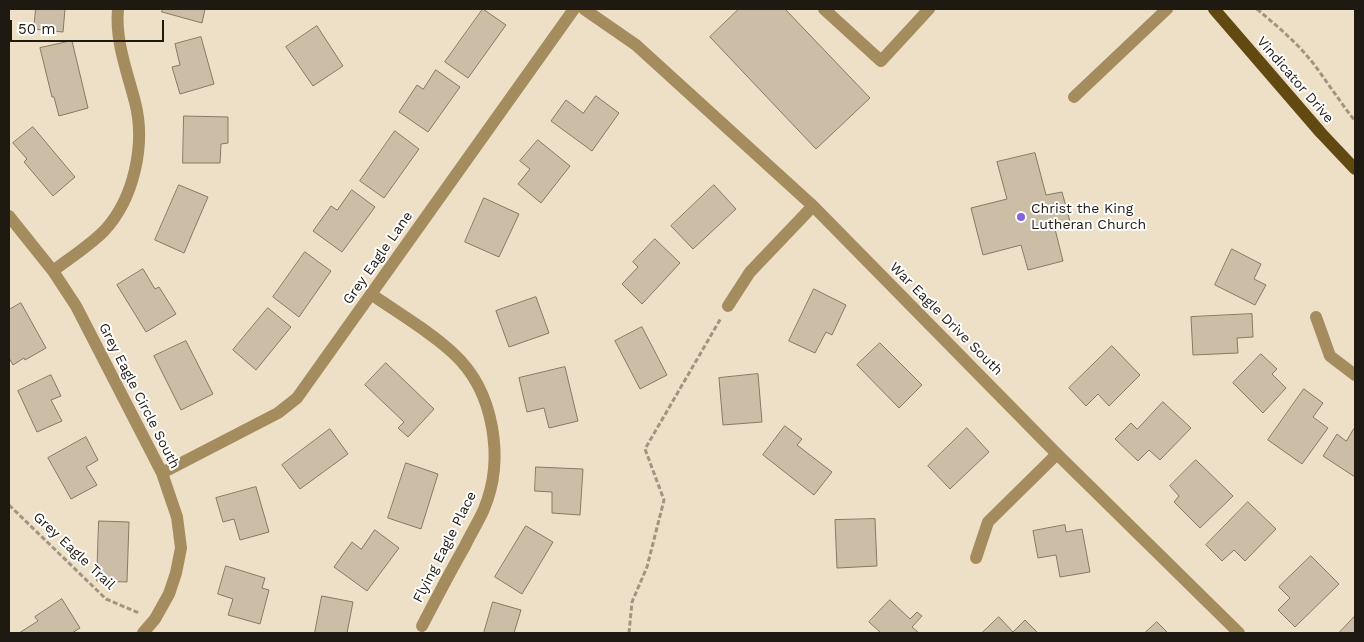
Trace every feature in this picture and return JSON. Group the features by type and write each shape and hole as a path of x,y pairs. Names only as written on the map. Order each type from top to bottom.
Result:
{"main road":[{"name":"Vindicator Drive","path":"1214,9 1321,133 1355,169"}],"street":[{"path":"53,272 104,230 121,208 133,180 138,152 136,105 119,44 118,9"},
{"name":"Grey Eagle Lane","path":"162,473 278,413 297,398 574,9"},
{"name":"War Eagle Drive South","path":"584,9 636,45 813,206 1057,454 1240,633"},
{"path":"824,9 881,61 929,9"},
{"path":"1074,98 1167,9"},
{"path":"728,306 750,272 813,206"},
{"name":"Grey Eagle Circle South","path":"9,216 53,272 76,306 162,473 177,517 181,548 169,594 156,620 143,633"},
{"name":"Flying Eagle Place","path":"371,294 455,354 470,372 484,398 492,425 493,481 485,508 422,626"},
{"path":"1316,317 1330,356 1355,375"},
{"path":"976,558 988,522 1057,454"}],"path":[{"path":"1257,9 1303,52 1315,66 1338,101 1355,121"},
{"path":"629,633 632,602 647,567 664,500 645,449 728,306"},
{"name":"Grey Eagle Trail","path":"9,505 106,599 156,620"}],"building":[{"path":"36,9 65,9 63,32 34,29"},
{"path":"163,9 205,9 202,23 162,12"},
{"path":"483,9 506,25 468,78 445,62"},
{"path":"739,9 785,9 870,98 816,149 710,37"},
{"path":"317,26 343,66 313,86 286,47"},
{"path":"201,37 214,84 180,94 172,67 180,65 175,44"},
{"path":"72,41 88,108 59,116 54,97 52,97 40,48"},
{"path":"436,70 460,87 428,132 399,112 417,85 423,89"},
{"path":"596,96 619,113 592,151 551,121 566,100 583,113"},
{"path":"184,116 228,117 228,143 221,144 220,163 183,163"},
{"path":"33,127 75,177 53,196 24,162 27,159 13,143"},
{"path":"395,131 419,149 384,198 360,181"},
{"path":"538,140 570,166 541,203 518,184 530,169 520,161"},
{"name":"Christ the King Lutheran Church","path":"1035,153 1046,195 1062,192 1071,225 1055,229 1063,261 1028,270 1021,245 983,255 971,208 1007,199 997,162"},
{"path":"179,185 208,197 184,253 155,240"},
{"path":"714,185 736,209 693,249 671,226"},
{"path":"352,190 375,207 342,252 313,231 331,206 337,210"},
{"path":"484,198 519,214 499,257 465,242"},
{"path":"655,239 680,263 642,304 622,284 638,267 633,262"},
{"path":"1232,249 1261,264 1254,279 1266,285 1255,305 1215,285"},
{"path":"305,252 331,271 299,317 273,297"},
{"path":"143,269 155,289 159,287 176,314 146,332 117,285"},
{"path":"814,289 846,305 832,335 826,332 815,353 789,341"},
{"path":"536,297 549,333 509,347 496,311"},
{"path":"21,303 46,348 13,365 9,358 9,310"},
{"path":"268,308 291,327 256,370 233,350"},
{"path":"1252,314 1253,337 1237,338 1238,353 1193,355 1191,317"},
{"path":"642,327 667,375 640,389 615,341"},
{"path":"186,341 213,394 181,410 154,356"},
{"path":"880,343 922,385 899,408 857,365"},
{"path":"1112,346 1140,375 1109,406 1098,394 1086,406 1069,388"},
{"path":"1261,354 1277,369 1272,374 1286,388 1263,413 1233,383"},
{"path":"386,363 434,409 408,437 398,428 404,422 365,385"},
{"path":"565,367 578,421 549,428 544,408 527,412 519,378"},
{"path":"758,374 762,422 723,425 719,378"},
{"path":"51,375 61,396 51,400 62,421 37,432 18,391"},
{"path":"1304,389 1323,403 1313,417 1328,428 1302,464 1268,440"},
{"path":"1163,402 1191,428 1160,460 1149,450 1138,461 1115,439 1131,423 1137,429"},
{"path":"785,426 802,439 797,445 832,472 814,495 763,455"},
{"path":"967,428 989,452 950,489 928,466"},
{"path":"330,429 348,454 300,489 282,465"},
{"path":"1354,429 1355,477 1323,456 1337,434 1346,441"},
{"path":"86,437 98,460 86,467 97,485 71,499 48,458"},
{"path":"1196,460 1233,496 1200,528 1174,502 1179,496 1170,486"},
{"path":"406,463 438,474 421,529 388,518"},
{"path":"536,467 583,469 580,515 552,513 552,492 535,491"},
{"path":"256,487 269,532 240,540 234,519 223,522 216,498"},
{"path":"1248,502 1276,529 1245,561 1234,550 1222,561 1206,545"},
{"path":"875,519 877,566 837,568 835,520"},
{"path":"99,521 129,522 127,582 97,581"},
{"path":"1065,525 1066,532 1082,529 1090,572 1060,577 1056,555 1038,558 1033,531"},
{"path":"526,526 553,542 522,594 495,577"},
{"path":"375,530 399,548 367,591 334,567 352,542 361,549"},
{"path":"1311,556 1339,584 1295,627 1278,610 1290,598 1279,587"},
{"path":"226,566 265,578 262,588 269,590 260,624 228,615 233,599 218,594"},
{"path":"322,596 353,602 347,633 315,633"},
{"path":"62,599 80,628 72,633 19,633 38,621 35,617"},
{"path":"890,600 910,619 917,612 922,616 912,627 919,633 881,633 869,622"},
{"path":"493,602 521,610 514,633 484,633"},
{"path":"1355,616 1355,633 1339,633"},
{"path":"999,617 1013,632 1025,620 1038,633 982,633"},
{"path":"1157,622 1168,633 1145,633"}],"place":[{"name":"Christ the King Lutheran Church","path":"1021,217"}]}
